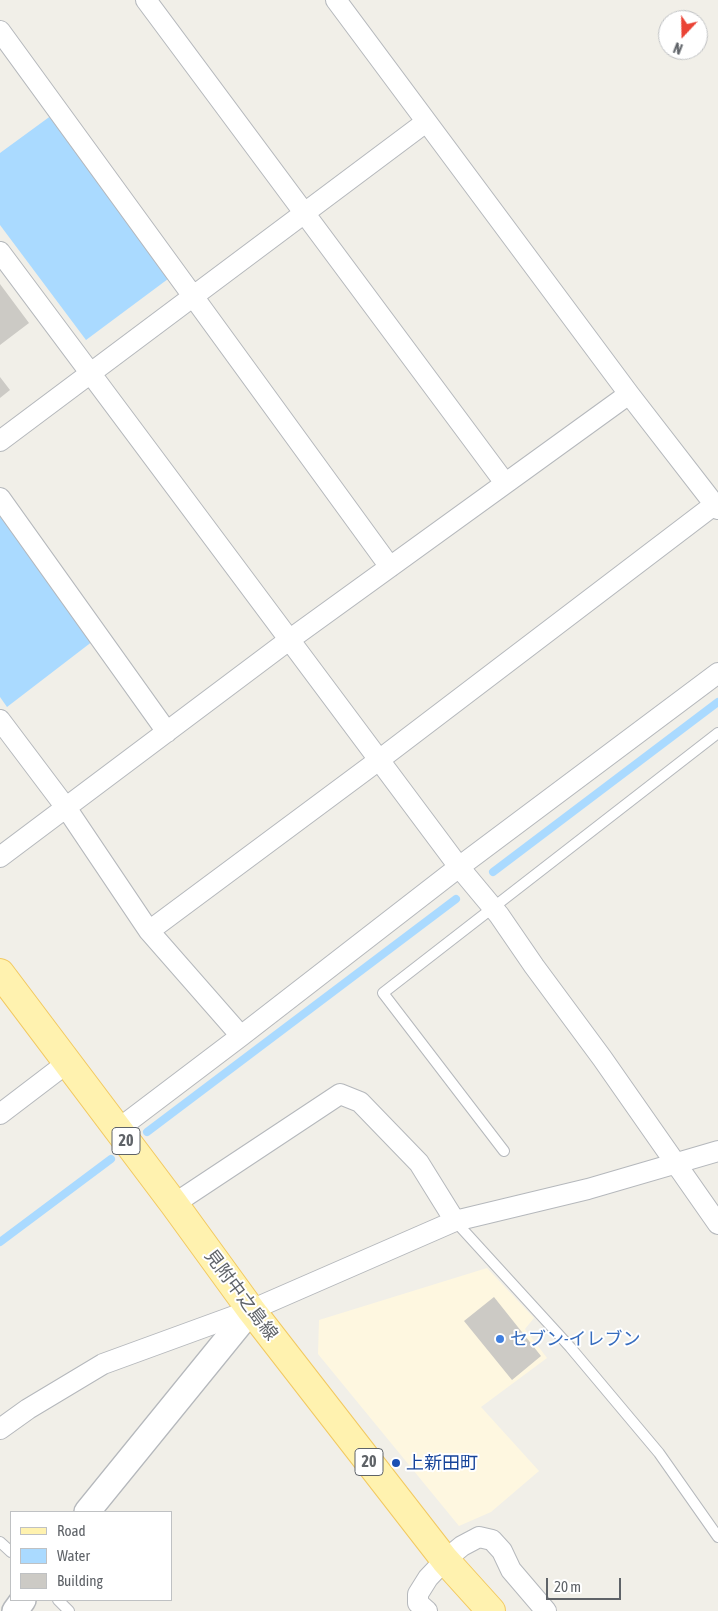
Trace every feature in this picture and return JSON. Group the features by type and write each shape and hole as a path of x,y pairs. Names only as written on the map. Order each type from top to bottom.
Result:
{"main road":[{"name":"見附中之島線","path":"0,973 174,1204 251,1310 445,1560 491,1611"}],"street":[{"path":"146,0 505,483"},
{"path":"149,931 716,507 629,394 336,0"},
{"path":"0,31 390,567"},
{"path":"0,441 426,122"},
{"path":"0,252 459,867 493,907 718,1224"},
{"path":"0,857 67,809 289,640 629,394"},
{"path":"0,498 167,732"},
{"path":"117,1130 459,867 718,673"},
{"path":"0,720 67,809 149,931 241,1036"},
{"path":"0,1114 67,1062"},
{"path":"174,1204 340,1094 360,1102 420,1163 455,1221"},
{"path":"0,1429 28,1409 103,1364 251,1310 455,1221 588,1189 718,1151"},
{"path":"88,1511 251,1310"},
{"path":"427,1611 418,1603 418,1594 428,1578 462,1546 479,1537 492,1540 502,1551 511,1570 546,1611"}],"lane":[{"path":"504,1151 383,993 718,733"},
{"path":"455,1221 570,1347 659,1453 718,1537"},
{"path":"0,1542 10,1551"},
{"path":"59,1601 69,1611"}],"shaded area":[{"path":"487,1268 534,1318 525,1329 547,1358 481,1407 539,1471 491,1512 459,1526 318,1354 319,1320"}],"water":[{"path":"52,115 172,276 86,340 0,225 0,153"},
{"path":"0,514 93,641 7,707 0,697"}],"building":[{"path":"0,284 29,323 0,345"},
{"path":"0,377 10,390 0,398"},
{"path":"494,1297 541,1356 512,1380 464,1321"}],"waterway":[{"path":"493,872 718,702"},
{"path":"147,1132 456,899"},
{"path":"0,1242 111,1159"}],"place":[{"name":"セブン-イレブン","path":"500,1339"},
{"name":"上新田町","path":"396,1463"}]}
